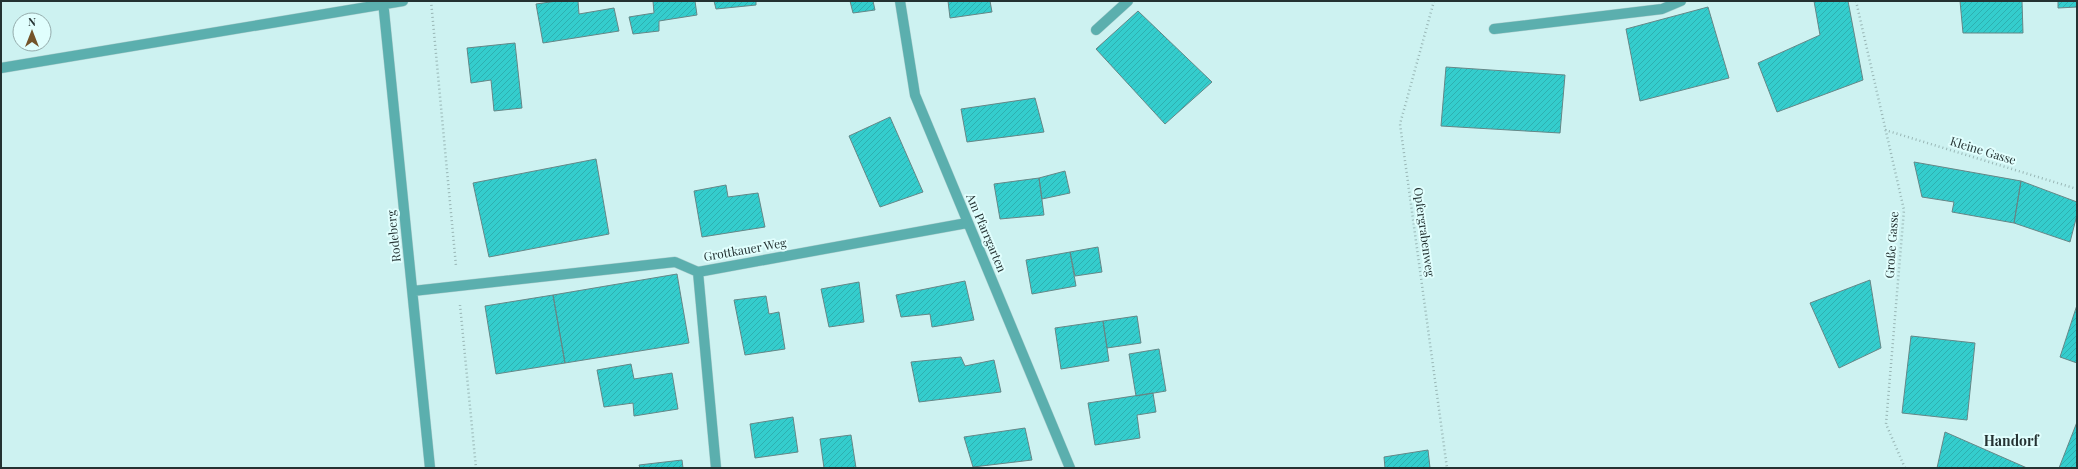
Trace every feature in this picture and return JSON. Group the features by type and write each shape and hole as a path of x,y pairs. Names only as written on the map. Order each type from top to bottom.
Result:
{"street":[{"path":"1,68 383,3 403,1"},
{"name":"Am Pfarrgarten","path":"900,1 915,95 1070,468"},
{"path":"1096,30 1128,1"},
{"path":"1494,29 1662,9 1681,1"},
{"name":"Rodeberg","path":"383,3 430,468"},
{"name":"Grottkauer Weg","path":"716,468 698,272 967,222"},
{"path":"413,291 675,262 698,272"}],"path":[{"path":"431,1 476,468"},
{"name":"Opfergrabenweg","path":"1434,1 1400,124 1447,468"},
{"name":"Große Gasse","path":"1856,1 1884,130 1904,210 1886,424 1905,468"},
{"name":"Kleine Gasse","path":"1884,130 2077,189"}],"building":[{"path":"557,1 578,1 579,14 614,8 619,31 543,43 536,4"},
{"path":"653,1 695,1 697,15 659,21 659,31 633,34 629,17 654,13"},
{"path":"714,1 756,1 756,5 716,9"},
{"path":"850,1 873,1 875,10 853,13"},
{"path":"948,1 990,1 992,12 950,18"},
{"path":"1814,1 1848,1 1863,80 1777,112 1758,63 1820,35"},
{"path":"1960,1 2022,1 2023,33 1963,33"},
{"path":"2058,1 2077,1 2077,7 2058,8"},
{"path":"1708,7 1729,78 1640,101 1626,29"},
{"path":"1138,11 1212,82 1165,124 1096,49"},
{"path":"515,43 522,108 494,111 491,80 471,83 467,48"},
{"path":"1446,67 1565,75 1560,133 1441,126"},
{"path":"1035,98 1044,132 967,142 961,109"},
{"path":"890,117 923,192 880,207 849,136"},
{"path":"596,159 609,234 489,257 473,183"},
{"path":"1914,162 2021,181 2014,223 1952,212 1954,202 1922,197"},
{"path":"1065,171 1070,193 1042,199 1039,178"},
{"path":"1039,178 1044,215 1000,219 994,184"},
{"path":"2021,181 2077,202 2077,215 2070,242 2014,223"},
{"path":"726,185 728,197 758,193 765,227 702,237 694,191"},
{"path":"1098,247 1102,272 1075,276 1070,252"},
{"path":"1070,252 1076,286 1032,294 1026,260"},
{"path":"677,274 689,343 565,363 553,295"},
{"path":"1870,280 1881,348 1839,368 1810,303"},
{"path":"965,281 974,320 932,327 930,314 901,317 896,295"},
{"path":"859,282 864,322 829,327 821,289"},
{"path":"553,295 565,363 496,374 485,306"},
{"path":"766,296 769,314 779,312 785,349 745,355 734,300"},
{"path":"2077,305 2077,363 2060,357"},
{"path":"1137,316 1141,343 1107,348 1103,321"},
{"path":"1103,321 1109,361 1061,369 1055,328"},
{"path":"1911,336 1975,343 1967,420 1902,413"},
{"path":"1159,349 1166,391 1136,396 1129,354"},
{"path":"961,357 965,366 994,360 1001,392 919,402 911,362"},
{"path":"631,364 634,379 672,373 678,409 634,416 633,403 604,407 597,370"},
{"path":"1153,393 1156,412 1137,415 1140,438 1095,445 1088,403"},
{"path":"793,417 798,452 755,458 750,424"},
{"path":"2077,422 2077,468 2059,468"},
{"path":"1025,428 1032,460 973,467 964,437"},
{"path":"1945,432 2027,468 1937,468"},
{"path":"851,435 856,468 824,468 820,439"},
{"path":"1428,450 1430,468 1385,468 1384,457"},
{"path":"682,460 683,468 640,468 639,465"}],"district":[{"name":"Handorf","path":"2011,441"}]}
